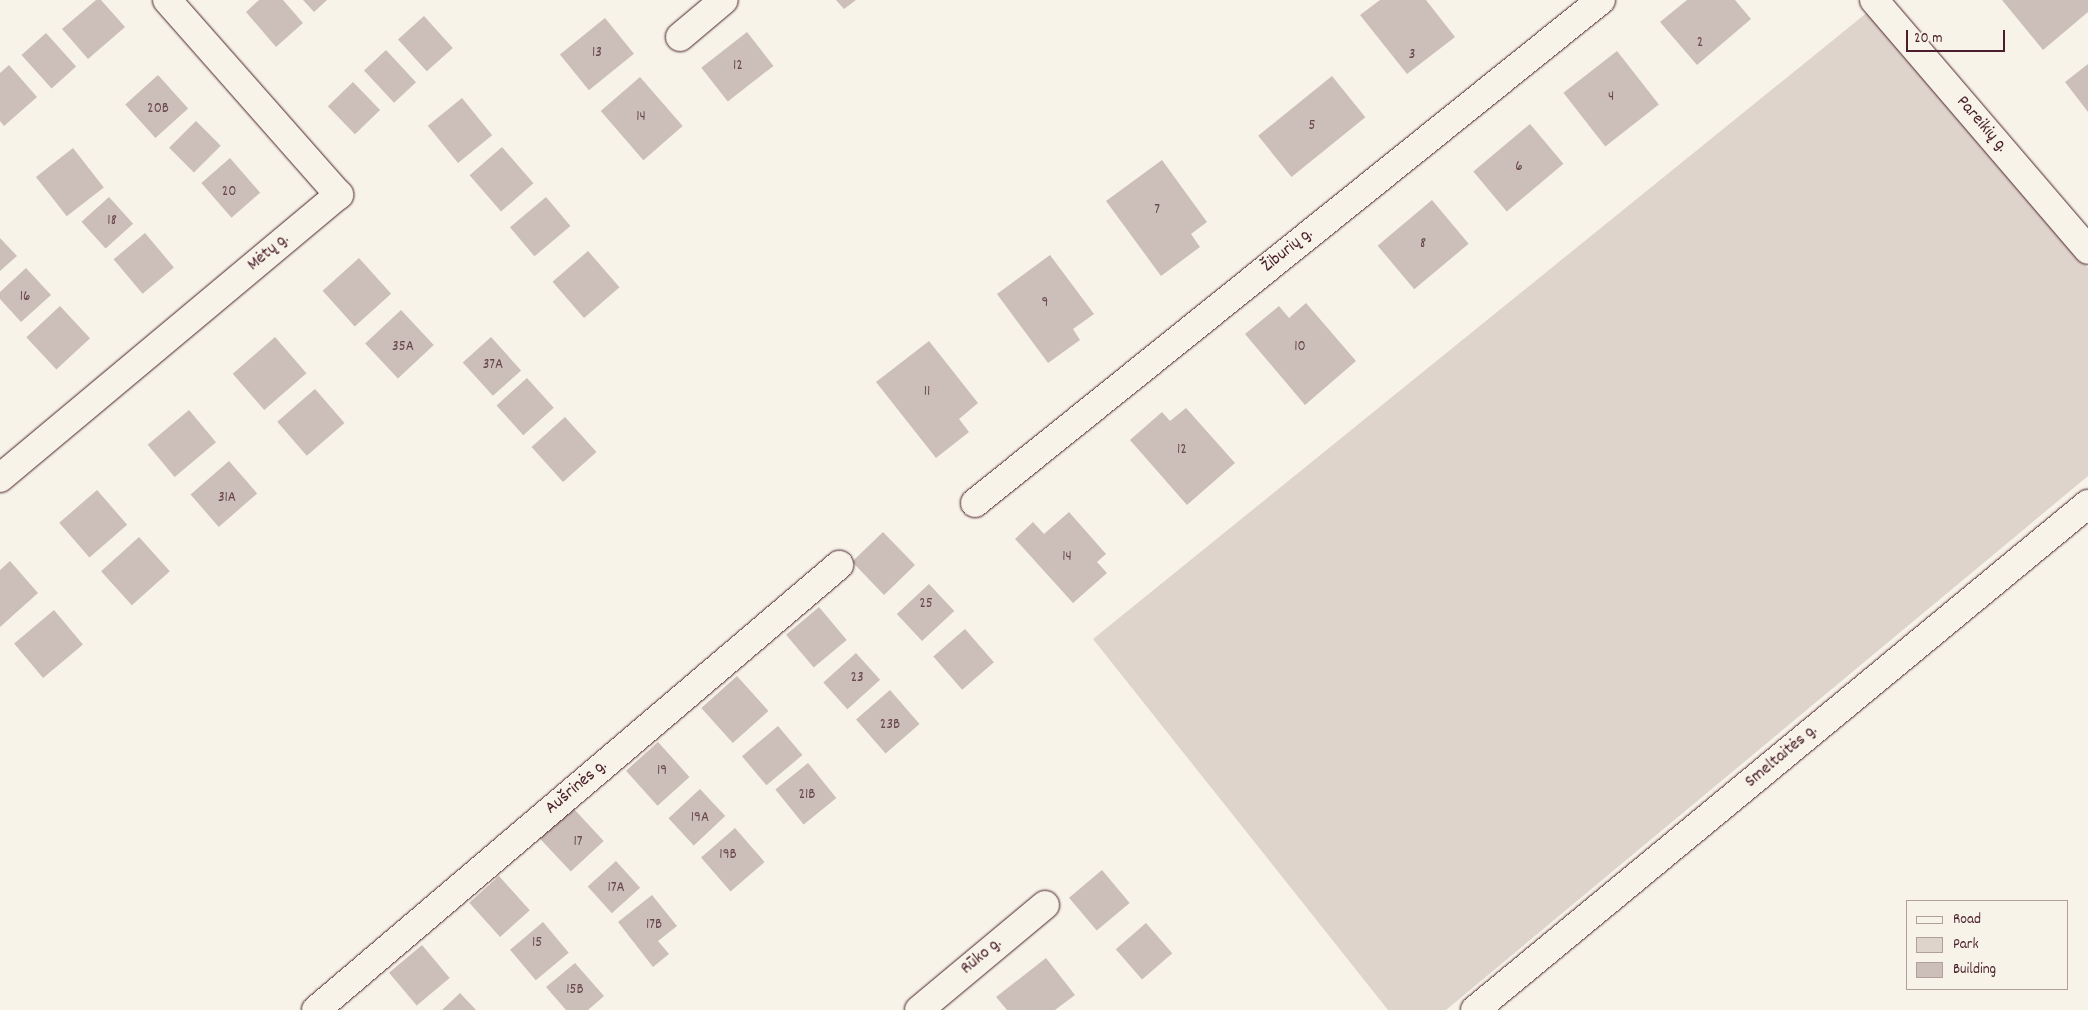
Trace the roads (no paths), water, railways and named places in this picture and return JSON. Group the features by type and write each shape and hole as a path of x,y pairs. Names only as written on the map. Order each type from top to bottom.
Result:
{"street":[{"name":"Mėtų g.","path":"0,478 339,194 167,0"},
{"path":"680,37 724,0"},
{"name":"Žiburių g.","path":"976,503 1601,0"},
{"name":"Pareikių g.","path":"1874,0 2088,250"},
{"name":"Smeltaitės g.","path":"1475,1010 2088,504"},
{"name":"Aušrinės g.","path":"316,1010 838,565"},
{"name":"Rūko g.","path":"919,1010 1045,905"}]}
